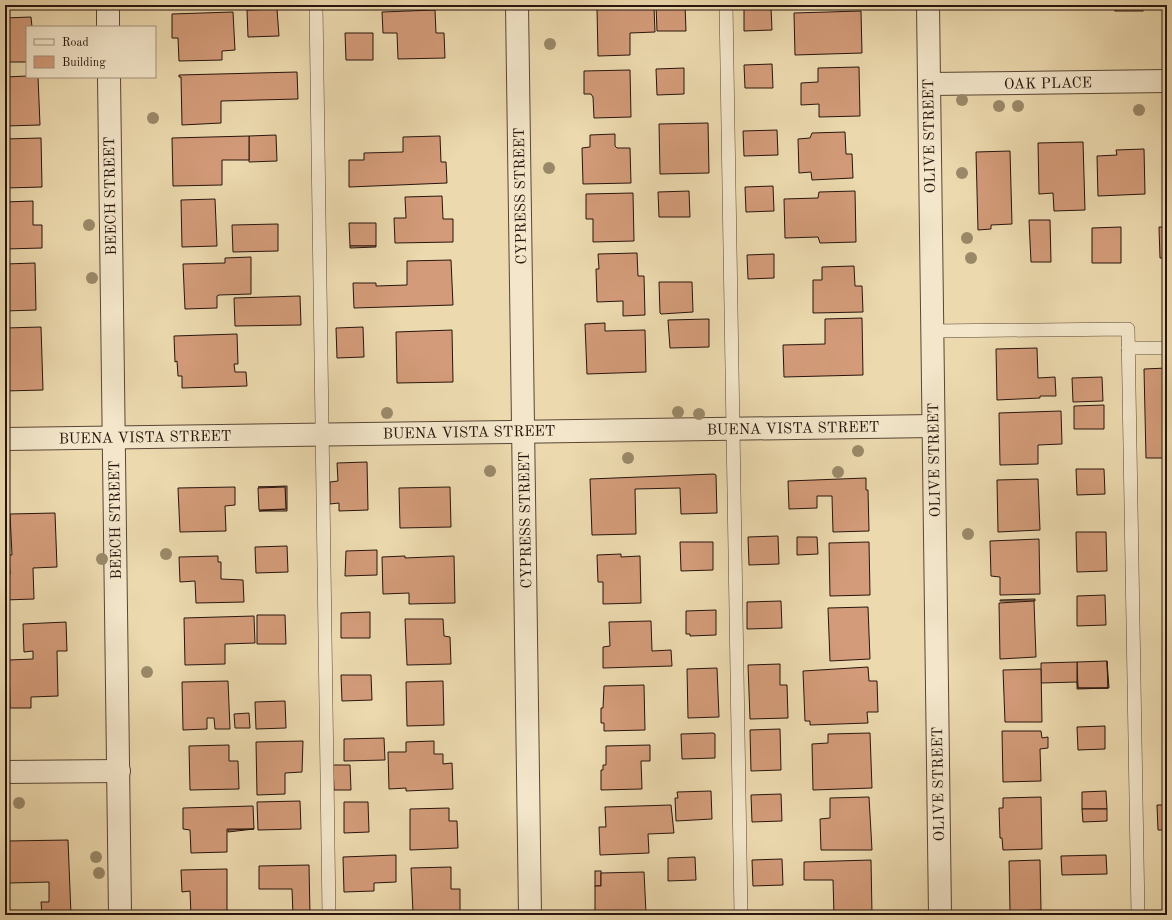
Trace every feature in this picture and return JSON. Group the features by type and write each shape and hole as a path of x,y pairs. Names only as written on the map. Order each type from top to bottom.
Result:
{"street":[{"path":"108,5 108,26"},
{"name":"CYPRESS STREET","path":"517,5 530,915"},
{"name":"OLIVE STREET","path":"928,5 940,915"},
{"name":"BEECH STREET","path":"109,78 120,915"},
{"name":"OAK PLACE","path":"929,84 1167,81"},
{"name":"BUENA VISTA STREET","path":"5,439 933,426"},
{"path":"5,772 119,771"}],"lane":[{"path":"316,5 329,915"},
{"path":"726,5 741,915"},
{"path":"932,331 1128,329 1138,915"},
{"path":"1128,348 1167,348"}],"building":[{"path":"656,5 685,5 686,31 657,31"},
{"path":"1030,5 1082,5 1030,7"},
{"path":"1115,5 1143,5 1143,11 1115,11"},
{"path":"1152,5 1167,5 1167,7 1152,8"},
{"path":"654,7 655,32 630,33 630,55 598,56 597,9"},
{"path":"744,8 771,8 772,30 744,31"},
{"path":"277,9 279,36 248,37 247,10"},
{"path":"435,10 436,33 444,33 445,58 398,59 397,33 383,33 382,12"},
{"path":"861,11 862,53 795,55 794,13"},
{"path":"233,12 235,50 222,51 222,60 179,61 178,38 172,38 172,14"},
{"path":"31,17 32,26 26,26 26,62 5,62 5,18"},
{"path":"345,33 373,33 373,60 346,60"},
{"path":"772,64 773,88 745,88 744,65"},
{"path":"859,67 860,116 819,117 819,104 801,105 801,83 818,82 818,68"},
{"path":"684,68 684,94 657,95 656,69"},
{"path":"630,70 631,117 594,118 593,97 591,94 584,94 584,71"},
{"path":"297,72 298,99 221,101 221,123 182,125 181,77 179,77 179,75"},
{"path":"26,76 26,78 38,78 40,125 5,126 5,77"},
{"path":"708,123 709,173 660,174 659,124"},
{"path":"777,130 778,155 744,156 743,131"},
{"path":"845,132 846,154 852,154 853,178 812,180 811,172 799,173 798,139 810,138 812,133"},
{"path":"615,134 615,146 617,148 630,148 631,183 583,184 582,148 590,147 590,135"},
{"path":"276,135 277,161 249,162 249,136"},
{"path":"249,136 249,160 222,160 222,185 173,186 172,138"},
{"path":"440,136 441,162 446,162 447,183 349,187 349,160 364,160 364,153 403,152 403,137"},
{"path":"41,138 42,187 5,188 5,139"},
{"path":"1083,142 1085,210 1054,211 1053,193 1039,194 1038,143"},
{"path":"1144,149 1145,194 1098,196 1097,156 1117,155 1116,150"},
{"path":"1010,151 1012,224 991,225 991,229 978,230 976,152"},
{"path":"1163,152 1167,152 1167,208 1164,208"},
{"path":"773,186 774,211 746,212 745,187"},
{"path":"689,191 690,217 659,217 658,192"},
{"path":"855,191 856,242 820,243 818,237 785,238 784,199 818,198 819,192"},
{"path":"633,193 634,241 593,242 593,219 586,219 586,194"},
{"path":"442,196 443,219 453,219 453,242 395,243 394,218 406,218 405,197"},
{"path":"215,199 217,246 182,247 181,200"},
{"path":"33,201 33,225 42,225 42,248 5,249 5,202"},
{"path":"1029,220 1050,220 1051,262 1031,262"},
{"path":"349,223 376,223 376,246 350,246"},
{"path":"278,224 278,251 233,252 232,225"},
{"path":"1121,227 1121,263 1092,263 1092,228"},
{"path":"1159,227 1167,227 1167,258 1160,258"},
{"path":"350,246 376,246 376,247 350,248"},
{"path":"637,253 638,276 644,276 645,315 623,316 623,301 597,302 596,269 599,269 598,254"},
{"path":"774,254 774,278 748,279 747,255"},
{"path":"251,257 251,294 219,295 217,296 217,308 185,309 183,264 225,263 225,258"},
{"path":"451,260 453,305 354,308 353,283 376,283 376,286 407,285 407,261"},
{"path":"35,263 36,310 5,311 5,264"},
{"path":"854,266 855,286 862,286 863,312 813,313 813,280 822,280 822,267"},
{"path":"659,282 692,282 693,312 661,314"},
{"path":"300,296 301,325 235,326 234,298"},
{"path":"862,318 863,375 784,377 783,345 825,344 825,319"},
{"path":"709,319 709,347 670,348 668,320"},
{"path":"605,323 605,331 645,330 646,372 587,374 585,324"},
{"path":"41,327 43,390 5,391 5,328"},
{"path":"363,327 364,357 337,358 336,328"},
{"path":"452,330 453,382 397,383 396,332"},
{"path":"237,334 238,364 234,364 235,372 246,372 247,386 182,388 182,376 178,376 177,361 175,362 174,336"},
{"path":"1037,348 1038,378 1055,377 1056,396 997,400 996,349"},
{"path":"1167,368 1167,458 1146,458 1144,369"},
{"path":"1102,377 1103,401 1073,402 1072,378"},
{"path":"1104,405 1104,429 1074,429 1074,406"},
{"path":"1061,411 1062,444 1038,445 1038,464 1000,465 999,413"},
{"path":"367,462 368,510 339,511 339,503 330,504 330,482 338,481 337,463"},
{"path":"1076,469 1104,469 1105,494 1077,495"},
{"path":"716,475 717,513 681,514 680,488 635,489 636,534 592,535 590,479"},
{"path":"866,478 866,490 868,490 869,531 833,532 832,496 817,496 817,508 789,509 788,481"},
{"path":"1038,479 1040,530 998,532 997,480"},
{"path":"287,486 287,511 259,511 286,509 285,487 258,487"},
{"path":"235,487 235,505 225,506 226,531 180,532 178,488"},
{"path":"285,487 286,509 259,510 258,488"},
{"path":"450,487 451,527 400,528 399,488"},
{"path":"55,513 57,567 33,568 34,599 5,600 5,574 10,574 9,555 12,555 10,514"},
{"path":"1076,532 1106,532 1107,571 1077,572"},
{"path":"778,536 779,564 749,565 748,537"},
{"path":"797,537 817,537 818,554 797,555"},
{"path":"1039,539 1040,594 1000,595 1000,577 991,576 990,541"},
{"path":"680,542 713,542 713,570 681,571"},
{"path":"869,542 870,595 830,596 829,543"},
{"path":"287,546 288,572 256,573 255,547"},
{"path":"377,550 377,575 345,576 346,551"},
{"path":"621,554 621,557 640,556 641,603 603,604 603,582 598,582 597,555"},
{"path":"218,556 218,562 221,562 221,579 243,580 244,602 196,603 195,581 180,582 179,557"},
{"path":"405,556 405,558 454,556 455,603 409,604 409,593 383,594 382,557"},
{"path":"1105,595 1106,625 1077,626 1077,596"},
{"path":"1035,599 1035,601 1000,601 1000,600"},
{"path":"781,601 782,628 747,629 747,602"},
{"path":"1034,601 1036,657 1000,659 999,603"},
{"path":"868,607 870,659 830,661 828,608"},
{"path":"716,610 716,635 690,636 690,634 686,634 686,611"},
{"path":"370,612 370,638 341,638 341,613"},
{"path":"257,615 285,615 286,644 257,644"},
{"path":"254,616 255,643 225,644 225,664 185,665 184,618"},
{"path":"405,619 443,619 444,636 450,637 451,664 407,665"},
{"path":"651,621 652,651 671,650 672,666 603,668 603,647 610,646 609,622"},
{"path":"66,622 67,651 57,651 58,696 31,697 31,708 10,708 9,660 33,659 33,651 24,652 23,624"},
{"path":"1107,661 1108,688 1078,688 1077,662"},
{"path":"1107,661 1109,688 1077,689 1077,682 1078,688 1108,688"},
{"path":"1077,662 1077,682 1041,683 1041,663"},
{"path":"780,664 780,685 787,685 788,718 750,719 748,665"},
{"path":"868,667 869,681 877,681 878,712 867,712 868,723 810,725 810,721 805,721 803,671"},
{"path":"717,668 719,717 688,718 687,669"},
{"path":"1041,669 1042,722 1005,722 1003,670"},
{"path":"341,675 371,675 372,700 342,701"},
{"path":"228,681 230,729 215,729 214,718 207,718 207,729 183,730 182,682"},
{"path":"443,681 444,725 407,726 406,682"},
{"path":"644,685 645,730 604,731 604,723 601,723 601,708 603,708 604,686"},
{"path":"285,701 286,728 256,729 255,702"},
{"path":"249,713 250,728 235,728 234,714"},
{"path":"1105,726 1105,749 1078,750 1077,727"},
{"path":"780,729 781,770 751,771 750,730"},
{"path":"1002,731 1041,731 1042,738 1048,737 1048,748 1040,749 1041,781 1003,782"},
{"path":"870,733 872,788 813,790 812,744 828,743 828,734"},
{"path":"681,734 715,734 715,758 682,759"},
{"path":"384,738 385,760 344,761 344,739"},
{"path":"303,741 302,772 285,773 285,794 257,795 256,742"},
{"path":"434,741 434,754 443,754 443,764 452,763 453,789 406,791 406,788 389,789 388,752 406,752 406,742"},
{"path":"229,745 229,761 238,761 239,789 190,790 189,746"},
{"path":"650,745 650,761 641,761 642,789 601,790 601,770 603,770 603,765 606,765 606,746"},
{"path":"333,765 350,765 351,790 334,790"},
{"path":"711,791 712,819 676,821 675,798 678,798 677,792"},
{"path":"1106,791 1107,809 1082,809 1082,792"},
{"path":"781,794 782,821 752,822 751,795"},
{"path":"869,797 872,850 821,850 820,819 830,818 830,798"},
{"path":"1041,797 1042,849 1003,850 1002,838 1000,838 999,808 1003,808 1003,798"},
{"path":"300,801 301,829 258,830 257,802"},
{"path":"344,802 368,802 369,832 344,833"},
{"path":"671,805 674,833 648,834 649,853 600,855 599,827 606,827 605,807"},
{"path":"1157,805 1167,805 1167,830 1158,830"},
{"path":"253,806 254,829 227,829 227,852 191,853 190,830 183,829 183,808"},
{"path":"449,808 449,821 457,821 458,848 410,850 410,809"},
{"path":"1082,809 1107,809 1107,821 1083,822"},
{"path":"254,829 228,832 228,830"},
{"path":"68,840 71,915 42,915 41,902 49,902 49,882 9,883 8,841"},
{"path":"396,855 396,882 374,883 374,891 344,892 343,857"},
{"path":"1106,855 1107,874 1062,875 1061,856"},
{"path":"695,857 696,880 668,881 668,858"},
{"path":"782,859 783,885 753,886 752,860"},
{"path":"871,860 872,914 834,915 833,880 804,880 804,862"},
{"path":"1040,860 1041,910 1010,911 1009,861"},
{"path":"309,865 310,915 293,915 292,889 259,889 259,866"},
{"path":"451,867 451,889 460,889 460,912 413,913 411,868"},
{"path":"227,869 227,914 191,915 190,891 182,892 181,870"},
{"path":"595,871 601,871 601,886 595,886"},
{"path":"644,872 646,913 595,914 595,886 601,886 601,873"}]}
